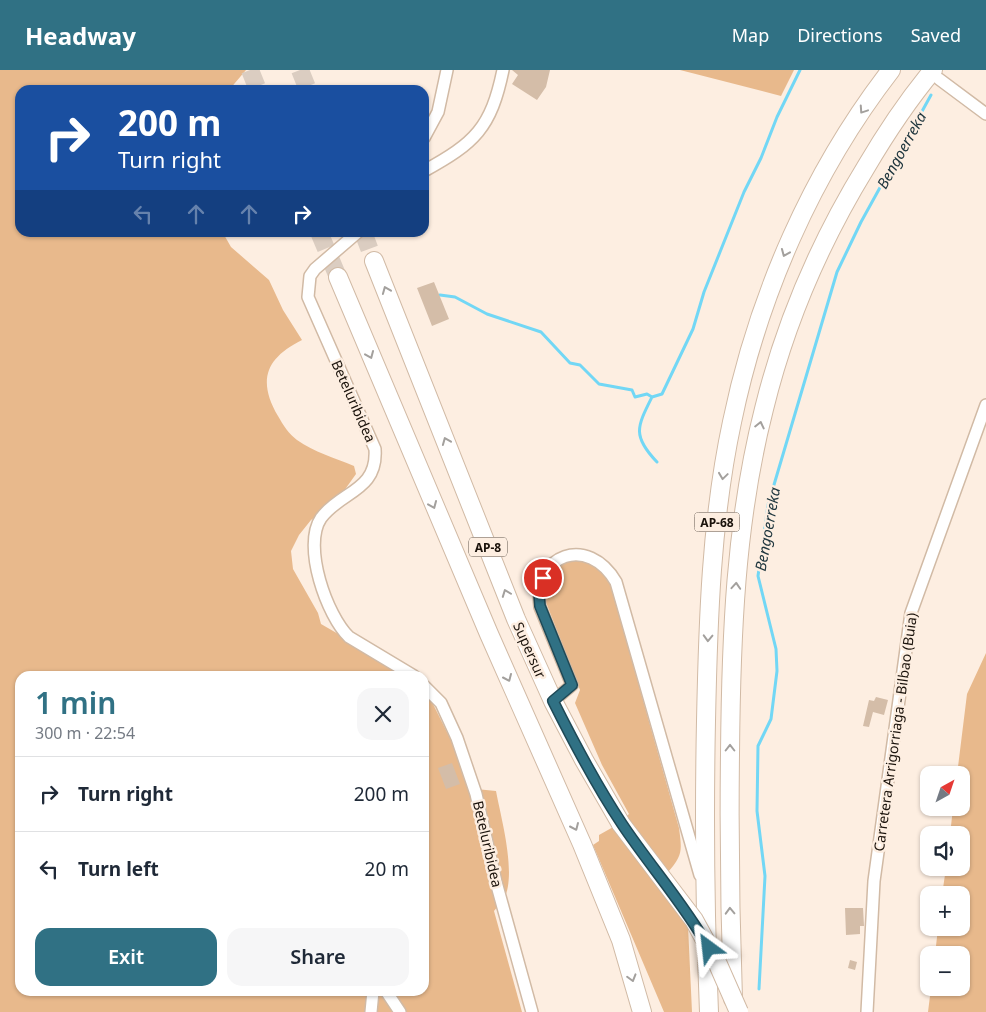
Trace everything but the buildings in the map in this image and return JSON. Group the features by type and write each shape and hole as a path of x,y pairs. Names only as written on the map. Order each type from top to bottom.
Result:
{"highway":[{"name":"AP-68","path":"709,1012 705,892 706,747 710,605 718,508 731,424 756,330 785,252 832,160 891,70"},
{"name":"AP-68","path":"734,1012 730,887 732,663 742,522 757,437 778,360 794,311 826,238 887,133 936,75"},
{"name":"Supersur","path":"374,261 516,619 553,701 621,824 694,920 717,962 739,1012"},
{"name":"AP-8","path":"338,277 485,625 586,853 621,940 642,1012"}],"street":[{"path":"429,129 438,112 447,70"},
{"path":"429,168 468,144 483,126 497,99 503,70"},
{"path":"936,75 986,114"},
{"name":"Beteluribidea","path":"352,237 315,269 310,276 308,297 375,449 376,460 372,472 362,486 329,510 320,520 316,532 315,552 320,583 340,629 349,637 406,671"},
{"name":"Carretera Arrigorriaga - Bilbao (Buia)","path":"867,1012 874,881 911,613 986,405"},
{"path":"553,701 572,685 540,606 539,594 543,578 551,566 564,556 574,554 586,556 599,561 609,570 616,582 705,892"},
{"name":"Beteluribidea","path":"429,691 441,703 457,738 473,785 532,1012"},
{"path":"371,1012 373,996"},
{"path":"389,996 400,1012"}],"shaded area":[{"path":"0,70 246,70 233,85 15,85 15,237 225,237 231,247 269,280 283,310 302,340 280,354 273,362 267,381 272,403 282,423 294,438 317,451 354,466 356,474 336,502 311,520 299,535 291,551 293,569 318,613 321,624 400,671 15,671 15,996 429,996 429,698 452,742 464,779 476,789 496,791 507,846 509,875 508,888 504,899 494,911 522,1012 0,1012"},
{"path":"680,70 794,70 781,96"},
{"path":"573,560 593,565 609,579 679,828 681,842 679,857 667,873 688,926 692,1012 664,1012 593,845 599,841 599,835 615,826 629,814 602,765 575,703 580,690 544,597 549,579 556,569"},
{"path":"986,653 986,1012 928,1012 930,996 970,996 970,946 936,946 937,936 970,936 970,886 943,886 945,876 970,876 970,826 951,826 952,816 970,816 970,766 958,766 967,694"}],"waterway":[{"path":"657,462 640,438 640,424 652,397 662,394 693,329 704,292 744,192 800,70"},
{"name":"Bengoerreka","path":"759,989 765,876 757,811 758,746 771,719 777,671 776,649 758,576 768,505 837,272 861,222 931,95"},
{"path":"440,295 455,297 487,314 541,332 570,363 580,365 599,384 632,390 635,397 647,394 652,397"}],"tunnel":[{"path":"250,70 256,85"},
{"path":"300,70 306,85"},
{"path":"321,237 338,277"},
{"path":"365,237 374,261"}],"route":[{"path":"543,578 539,594 540,606 572,685 553,701 621,824 694,920 709,948"}]}
